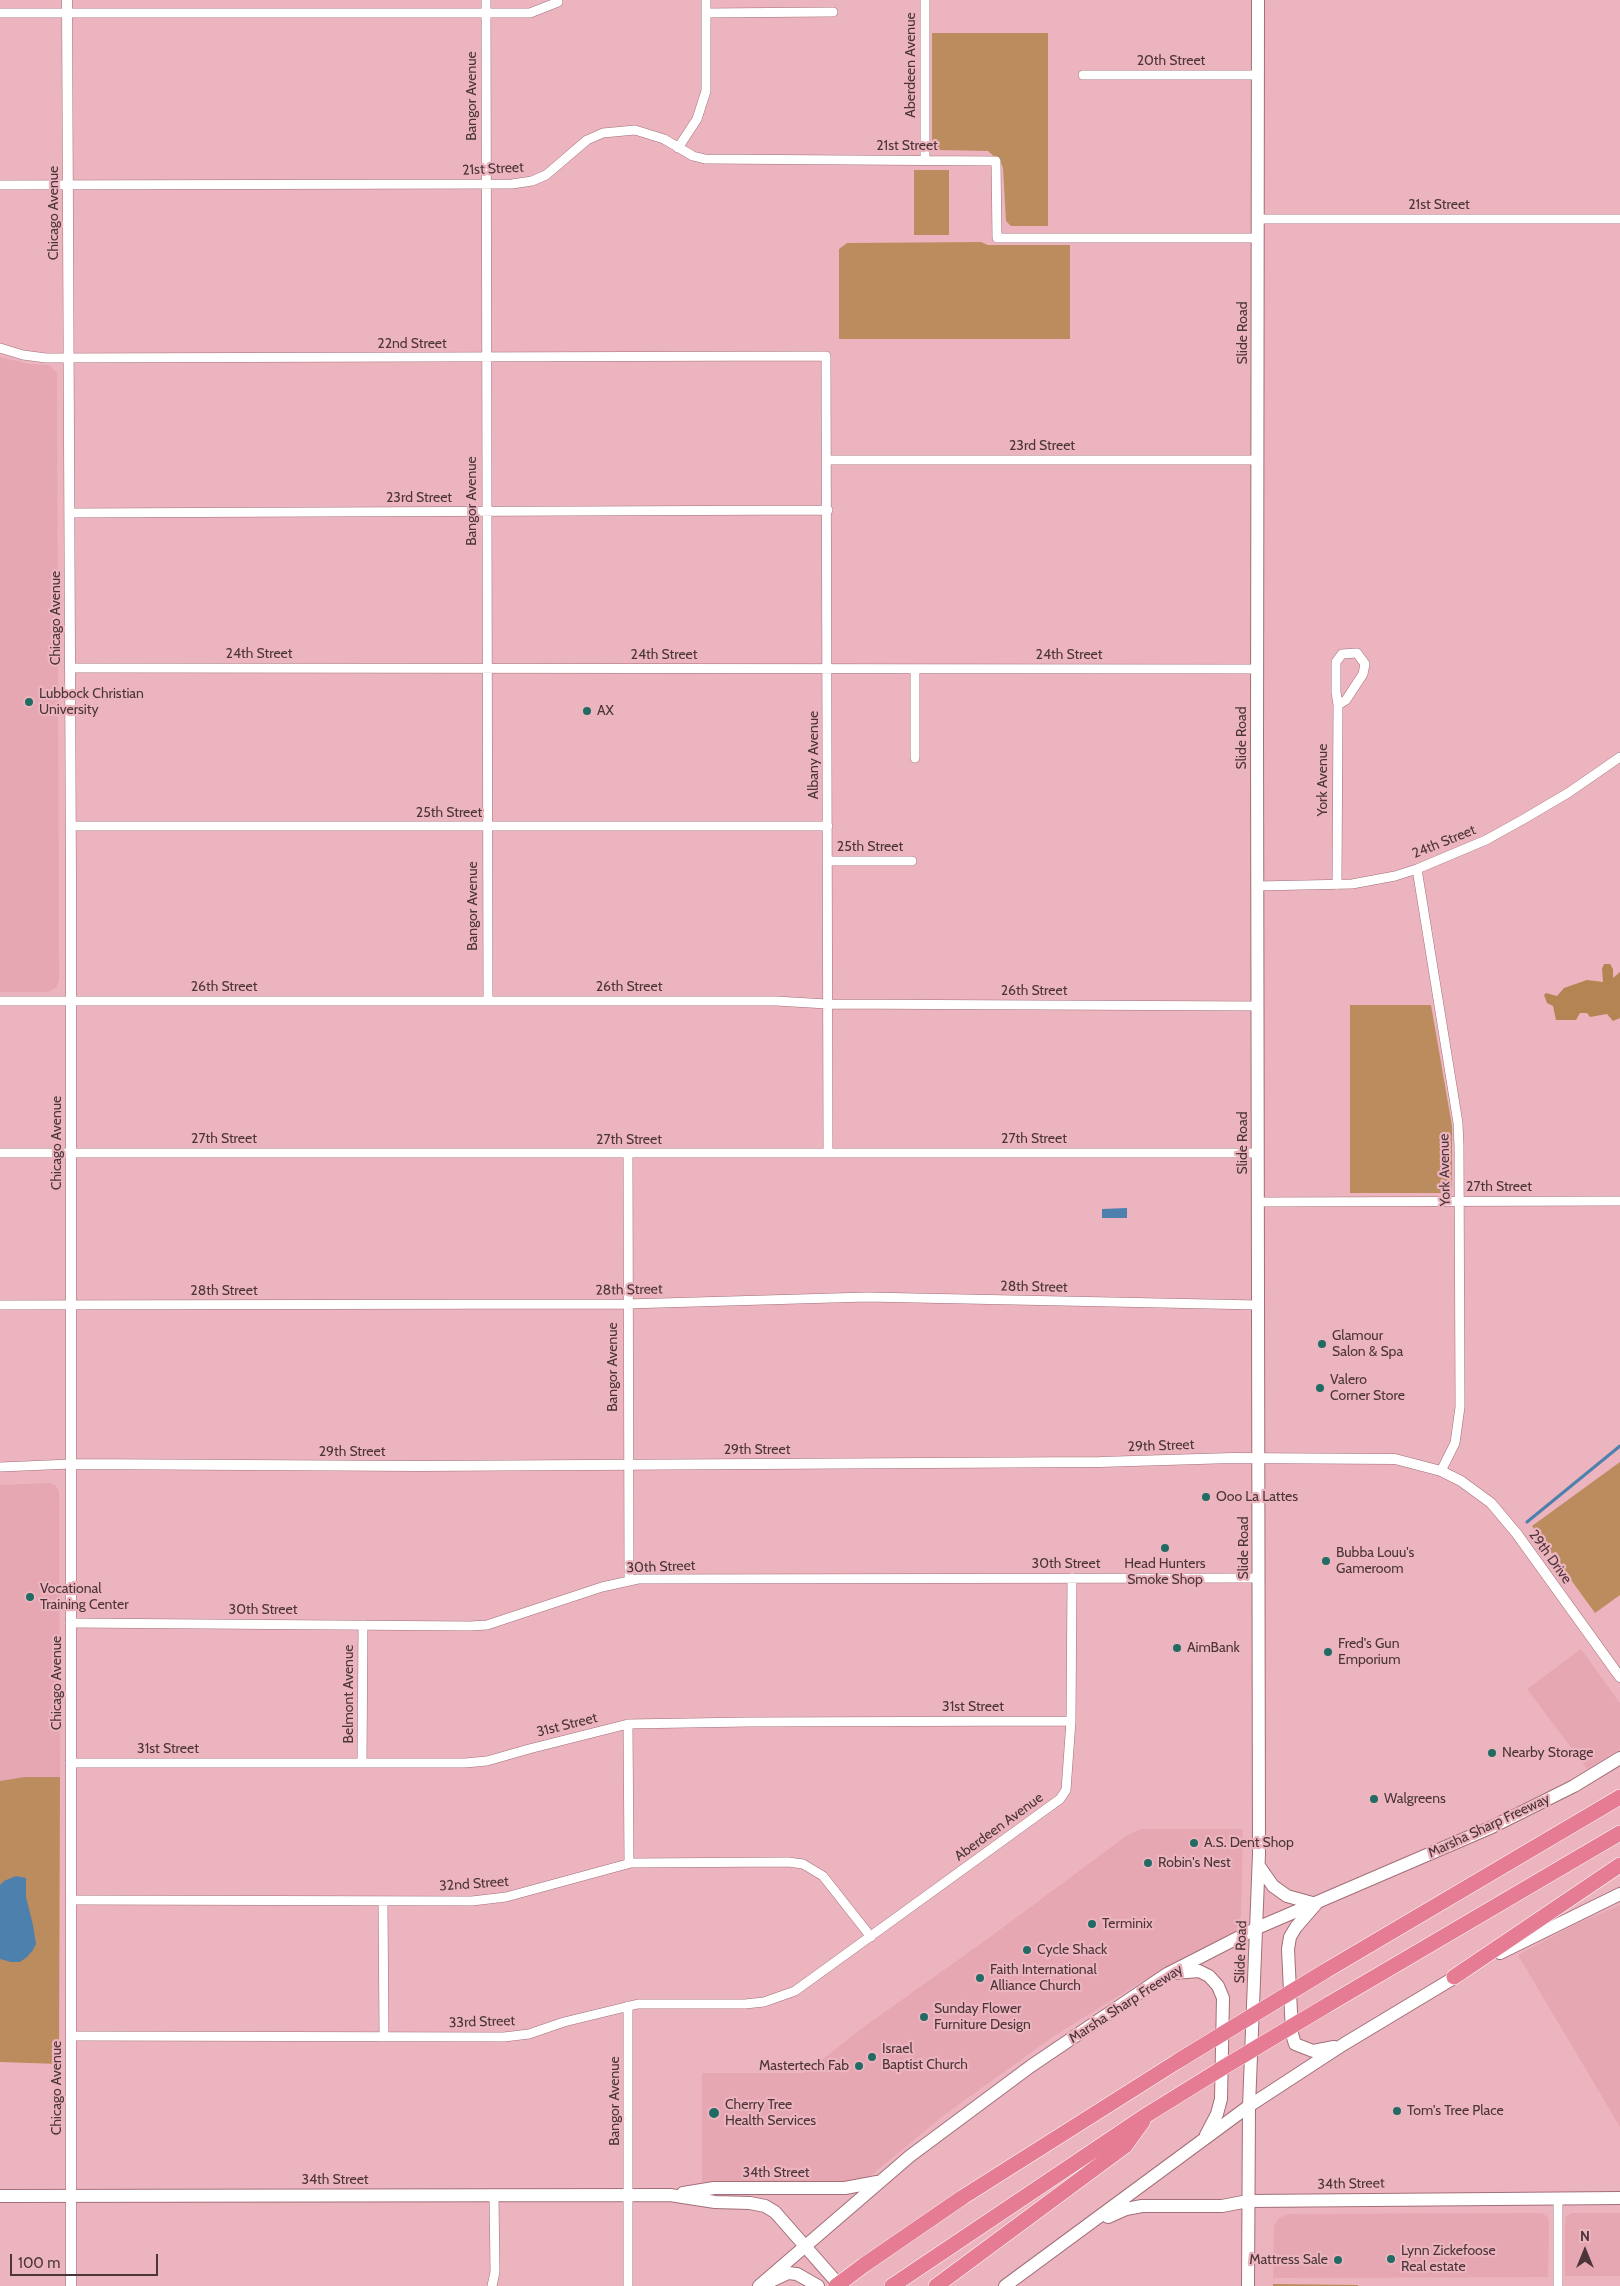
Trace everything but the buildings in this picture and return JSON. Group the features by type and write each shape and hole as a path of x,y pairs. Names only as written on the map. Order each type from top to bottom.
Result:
{"highway":[{"path":"838,2286 864,2265 963,2197 1178,2061 1620,1797"},
{"path":"892,2286 1172,2098 1620,1833"},
{"path":"1454,1977 1620,1865"},
{"path":"936,2286 1125,2146 1148,2114"}],"main road":[{"name":"Slide Road","path":"1248,2286 1250,2106 1259,1866 1258,0"},
{"name":"Marsha Sharp Freeway","path":"760,2286 805,2245 910,2156 1032,2066 1167,1974 1257,1928 1492,1827 1574,1786 1620,1758"},
{"path":"1259,1866 1273,1886 1288,1896 1316,1904 1296,1927 1290,1937 1288,1948 1292,2034 1295,2044 1313,2051 1344,2044"},
{"path":"1004,2286 1250,2106 1344,2044 1454,1977 1547,1928 1620,1894"},
{"path":"1167,1974 1199,1971 1209,1976 1218,1986 1222,1998 1221,2099 1218,2114 1204,2139"},
{"name":"34th Street","path":"670,2196 714,2188 845,2188 881,2180"},
{"name":"34th Street","path":"0,2196 670,2196 715,2202 750,2203 765,2206 775,2212 838,2286"},
{"name":"34th Street","path":"1086,2226 1134,2207 1222,2206 1248,2200 1620,2198"},
{"path":"760,2286 788,2274 804,2277 818,2286"}],"street":[{"name":"Chicago Avenue","path":"67,0 71,1001 71,2286"},
{"name":"Bangor Avenue","path":"486,0 488,1001"},
{"path":"678,148 697,119 706,91 706,0"},
{"name":"Aberdeen Avenue","path":"925,0 925,159"},
{"path":"0,13 530,13 558,2"},
{"path":"706,13 833,12"},
{"name":"20th Street","path":"1083,74 1258,75"},
{"name":"21st Street","path":"0,185 512,184 532,181 546,175 587,140 603,133 635,130 664,139 693,156 705,159 925,159 996,161 997,238 1258,238"},
{"name":"21st Street","path":"1258,218 1620,219"},
{"name":"22nd Street","path":"0,348 33,356 69,358 826,356"},
{"name":"Albany Avenue","path":"826,356 828,460 828,1153"},
{"name":"23rd Street","path":"828,460 1257,460"},
{"name":"23rd Street","path":"70,513 828,510"},
{"name":"York Avenue","path":"1337,885 1338,705 1336,662 1342,654 1357,653 1365,664 1363,674 1346,700 1338,705"},
{"name":"24th Street","path":"70,668 1257,669"},
{"path":"915,669 915,758"},
{"name":"24th Street","path":"1257,886 1337,885 1374,881 1417,869 1486,840 1568,793 1620,757"},
{"name":"25th Street","path":"70,826 828,826"},
{"name":"25th Street","path":"828,861 912,861"},
{"name":"York Avenue","path":"1417,869 1458,1122 1460,1408 1454,1442 1441,1471"},
{"name":"26th Street","path":"0,1001 776,1001 827,1004 1258,1006"},
{"name":"27th Street","path":"0,1153 1258,1153"},
{"name":"Bangor Avenue","path":"628,1153 627,1465 629,1580"},
{"name":"27th Street","path":"1258,1202 1620,1201"},
{"name":"28th Street","path":"0,1305 627,1304 868,1297 1258,1305"},
{"name":"29th Street","path":"71,1464 627,1465 1100,1462 1377,1457 1408,1461 1441,1471"},
{"path":"0,1468 71,1464"},
{"name":"29th Drive","path":"1441,1471 1478,1493 1504,1517 1620,1677"},
{"name":"Aberdeen Avenue","path":"871,1937 1060,1799 1066,1790 1071,1721 1072,1578"},
{"name":"30th Street","path":"70,1623 487,1625 629,1580 1259,1578"},
{"name":"Belmont Avenue","path":"362,1763 363,1625"},
{"name":"31st Street","path":"70,1763 487,1761 628,1724 1071,1721"},
{"path":"628,1724 629,1864"},
{"name":"32nd Street","path":"70,1900 472,1901 506,1897 629,1864 788,1862 803,1864 823,1876 871,1937"},
{"path":"383,1901 384,2037"},
{"name":"33rd Street","path":"71,2036 504,2037 529,2034 564,2022 638,2004 745,2004 764,2002 795,1991 871,1937"},
{"name":"Bangor Avenue","path":"628,2006 628,2286"},
{"path":"492,2286 495,2272 494,2196"},
{"path":"1558,2198 1558,2286"}],"shaded area":[{"path":"932,33 1048,33 1048,226 1011,226 1006,221 1003,168 1001,163 988,151 938,150 932,141"},
{"path":"914,170 949,170 949,235 914,235"},
{"path":"981,242 988,245 1070,245 1070,339 839,339 839,249 847,243"},
{"name":"Lubbock Christian University","path":"0,357 29,364 50,365 57,374 59,979 57,987 48,992 0,992"},
{"path":"1604,964 1610,964 1613,969 1613,978 1620,972 1620,1018 1613,1021 1607,1014 1590,1017 1587,1013 1580,1013 1576,1020 1556,1020 1553,1006 1547,1003 1544,995 1546,993 1557,996 1564,988 1587,980 1603,982 1602,969"},
{"path":"1350,1005 1431,1005 1452,1126 1452,1187 1449,1191 1440,1193 1350,1193"},
{"path":"1620,1462 1620,1595 1595,1613 1532,1526"},
{"name":"Vocational Training Center","path":"50,1483 55,1485 59,1491 60,1777 24,1777 0,1781 0,1485"},
{"path":"1581,1649 1620,1703 1620,1749 1587,1769 1527,1689"},
{"path":"24,1777 60,1777 59,2064 0,2062 0,1781"},
{"path":"1141,1829 1243,1829 1241,1916 1233,1933 1136,1985 1054,2036 944,2115 868,2178 852,2183 702,2182 702,2073 802,2073 809,2070 861,2029 997,1932 1126,1836"},
{"path":"1620,1905 1620,2127 1518,1955 1576,1924"},
{"path":"1542,2213 1548,2217 1549,2221 1548,2277 1273,2278 1274,2226 1279,2218 1288,2214"},
{"path":"1572,2213 1620,2213 1620,2276 1565,2276 1565,2221 1566,2216"},
{"path":"1273,2284 1358,2285 1358,2286 1273,2286"}],"water":[{"path":"1127,1208 1127,1218 1102,1218 1102,1209"},
{"path":"16,1876 26,1878 26,1897 36,1944 27,1957 20,1962 11,1962 0,1959 0,1885 4,1881"}],"waterway":[{"path":"1527,1522 1620,1446"}],"place":[{"name":"Lubbock Christian University","path":"29,702"},
{"name":"AX","path":"587,711"},
{"name":"Glamour Salon & Spa","path":"1322,1344"},
{"name":"Valero Corner Store","path":"1320,1388"},
{"name":"Ooo La Lattes","path":"1206,1497"},
{"name":"Head Hunters Smoke Shop","path":"1165,1548"},
{"name":"Bubba Louu's Gameroom","path":"1326,1561"},
{"name":"Vocational Training Center","path":"30,1597"},
{"name":"AimBank","path":"1177,1648"},
{"name":"Fred's Gun Emporium","path":"1328,1652"},
{"name":"Nearby Storage","path":"1492,1753"},
{"name":"Walgreens","path":"1374,1799"},
{"name":"A.S. Dent Shop","path":"1194,1843"},
{"name":"Robin's Nest","path":"1148,1863"},
{"name":"Terminix","path":"1092,1924"},
{"name":"Cycle Shack","path":"1027,1950"},
{"name":"Faith International Alliance Church","path":"980,1978"},
{"name":"Sunday Flower Furniture Design","path":"924,2017"},
{"name":"Israel Baptist Church","path":"872,2057"},
{"name":"Mastertech Fab","path":"859,2066"},
{"name":"Tom's Tree Place","path":"1397,2111"},
{"name":"Cherry Tree Health Services","path":"714,2113"},
{"name":"Lynn Zickefoose Real estate","path":"1391,2259"},
{"name":"Mattress Sale","path":"1338,2260"}]}
